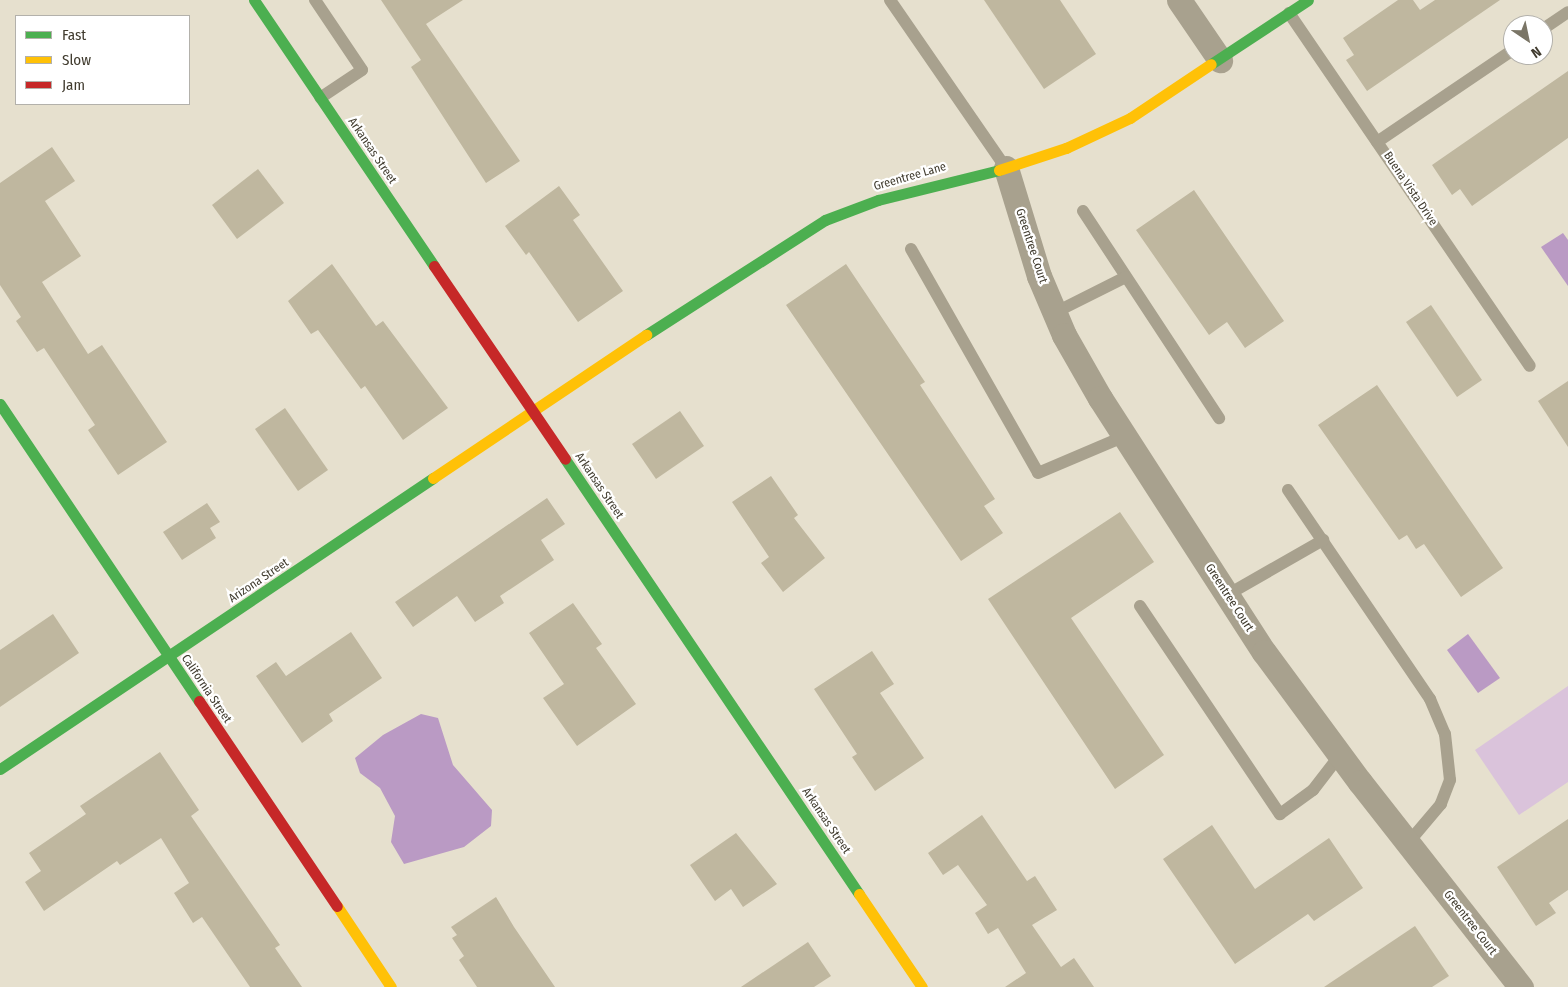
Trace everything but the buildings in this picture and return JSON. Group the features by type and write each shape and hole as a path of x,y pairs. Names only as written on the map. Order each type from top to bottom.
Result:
{"street":[{"name":"Arkansas Street","path":"254,0 922,987"},
{"path":"1179,0 1220,60"},
{"name":"Greentree Lane","path":"532,412 770,252 825,220 878,200 1006,168 1066,148 1130,118 1308,0"},
{"name":"Greentree Court","path":"1006,168 1054,313 1125,436 1227,594 1340,755 1521,987"},
{"name":"California Street","path":"0,404 169,659 391,987"},
{"name":"Arizona Street","path":"0,769 169,659 532,412"}],"lane":[{"path":"315,0 362,70 320,98"},
{"path":"890,0 1006,168"},
{"path":"1553,22 1568,12"},
{"name":"Buena Vista Drive","path":"1289,13 1530,366"},
{"path":"1377,142 1503,57"},
{"path":"1083,211 1219,418"},
{"path":"911,249 1038,473 1125,436"},
{"path":"1054,313 1126,277"},
{"path":"1288,490 1430,699 1445,734 1450,780 1441,804 1408,843"},
{"path":"1227,594 1322,540"},
{"path":"1140,606 1280,814 1313,790 1340,755"}],"shaded area":[{"path":"1563,233 1568,240 1568,286 1541,247"},
{"path":"1468,634 1500,678 1478,693 1447,650"},
{"path":"1568,686 1568,782 1519,815 1475,750"},
{"path":"421,714 438,718 453,765 492,810 491,826 464,847 404,864 391,842 395,816 380,788 360,773 355,758 383,735"}],"traffic: fast":[{"path":"254,0 434,266"},
{"path":"1211,64 1308,0"},
{"path":"646,335 825,220 878,200 999,170"},
{"path":"0,404 199,701"},
{"path":"565,459 859,894"},
{"path":"0,769 433,478"}],"traffic: slow":[{"path":"999,170 1066,148 1130,118 1211,64"},
{"path":"433,478 646,335"},
{"path":"859,894 922,987"},
{"path":"337,906 391,987"}],"traffic: jam":[{"path":"434,266 565,459"},
{"path":"199,701 337,906"}]}
